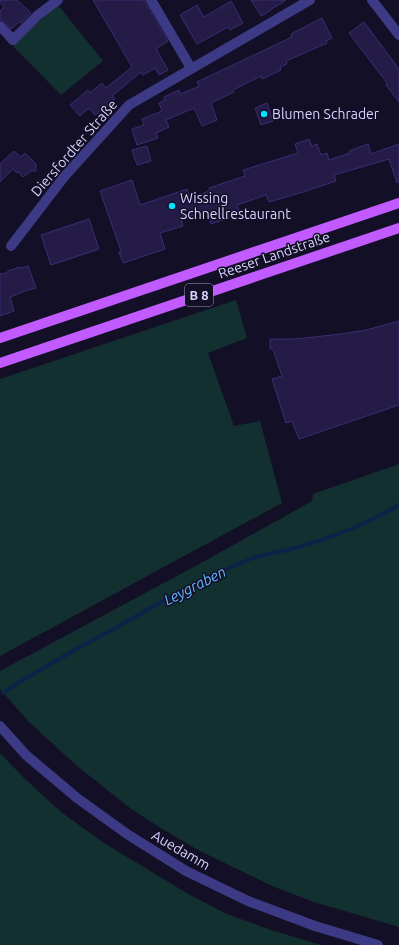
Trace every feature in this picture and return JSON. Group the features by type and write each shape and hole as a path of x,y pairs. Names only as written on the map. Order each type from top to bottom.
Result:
{"main road":[{"name":"Reeser Landstraße","path":"0,338 399,203"},
{"name":"Reeser Landstraße","path":"0,363 399,228"}],"street":[{"path":"0,26 13,40 38,15 58,0"},
{"path":"151,0 191,68"},
{"name":"Diersfordter Straße","path":"11,246 64,177 129,105 310,0"},
{"path":"372,0 399,35"},
{"name":"Auedamm","path":"0,726 26,755 77,798 127,834 186,871 248,900 316,926 378,945"}],"green space":[{"path":"58,5 103,61 61,95 13,46"},
{"path":"236,300 247,338 208,353 234,426 260,421 282,503 0,656 0,379"},
{"path":"399,464 399,927 314,902 272,886 196,849 159,827 130,808 77,766 29,722 0,689 0,671 201,563 312,501 313,494"},
{"path":"0,753 24,778 61,812 104,843 190,895 227,914 271,930 321,945 0,945"}],"building":[{"path":"0,0 17,0 31,13 21,23 19,22 11,29 4,21 0,19 0,11 4,7"},
{"path":"93,0 144,0 168,41 156,49 168,70 159,75 155,68 143,75 141,72 112,96 115,99 95,115 89,108 80,116 70,105 88,90 90,93 102,83 106,88 132,67"},
{"path":"251,0 286,0 261,16"},
{"path":"231,1 243,23 230,30 228,27 197,44 180,15 197,5 204,17"},
{"path":"322,18 332,38 326,41 327,43 286,61 287,64 280,67 281,70 262,79 261,76 233,90 234,92 211,103 217,120 202,126 194,108 166,120 169,127 156,133 158,138 137,145 132,129 144,125 142,119 162,111 159,103 165,100 164,97 179,90 180,94 198,87 197,82 292,37 291,34"},
{"path":"364,22 399,69 399,102 386,85 387,83 349,33"},
{"name":"Blumen Schrader","path":"267,103 273,121 261,125 255,108"},
{"path":"309,139 312,146 317,144 321,155 327,153 329,160 350,153 349,151 368,144 371,154 399,144 399,182 397,183 389,159 334,175 336,181 303,192 269,202 266,195 237,205 240,214 211,224 206,211 181,219 183,226 160,233 165,249 123,263 119,252 121,251 100,191 132,180 140,205 187,189 191,200 210,190 209,188 245,176 243,170 298,153 295,144"},
{"path":"147,146 151,161 137,165 132,150"},
{"path":"14,151 21,157 25,153 36,164 36,171 31,171 23,177 13,169 0,182 0,164"},
{"path":"89,219 99,249 51,265 41,235"},
{"path":"28,266 36,288 10,297 14,311 0,316 0,274 7,273 8,271 20,267 22,268"},
{"path":"399,321 399,405 299,439 292,421 286,423 272,379 282,376 273,349 270,349 270,339 295,339 341,334 366,330"}],"waterway":[{"name":"Leygraben","path":"3,693 60,658 198,582 254,558 322,540 362,524 399,505"}],"place":[{"name":"Blumen Schrader","path":"264,114"},
{"name":"Wissing Schnellrestaurant","path":"172,206"}]}
